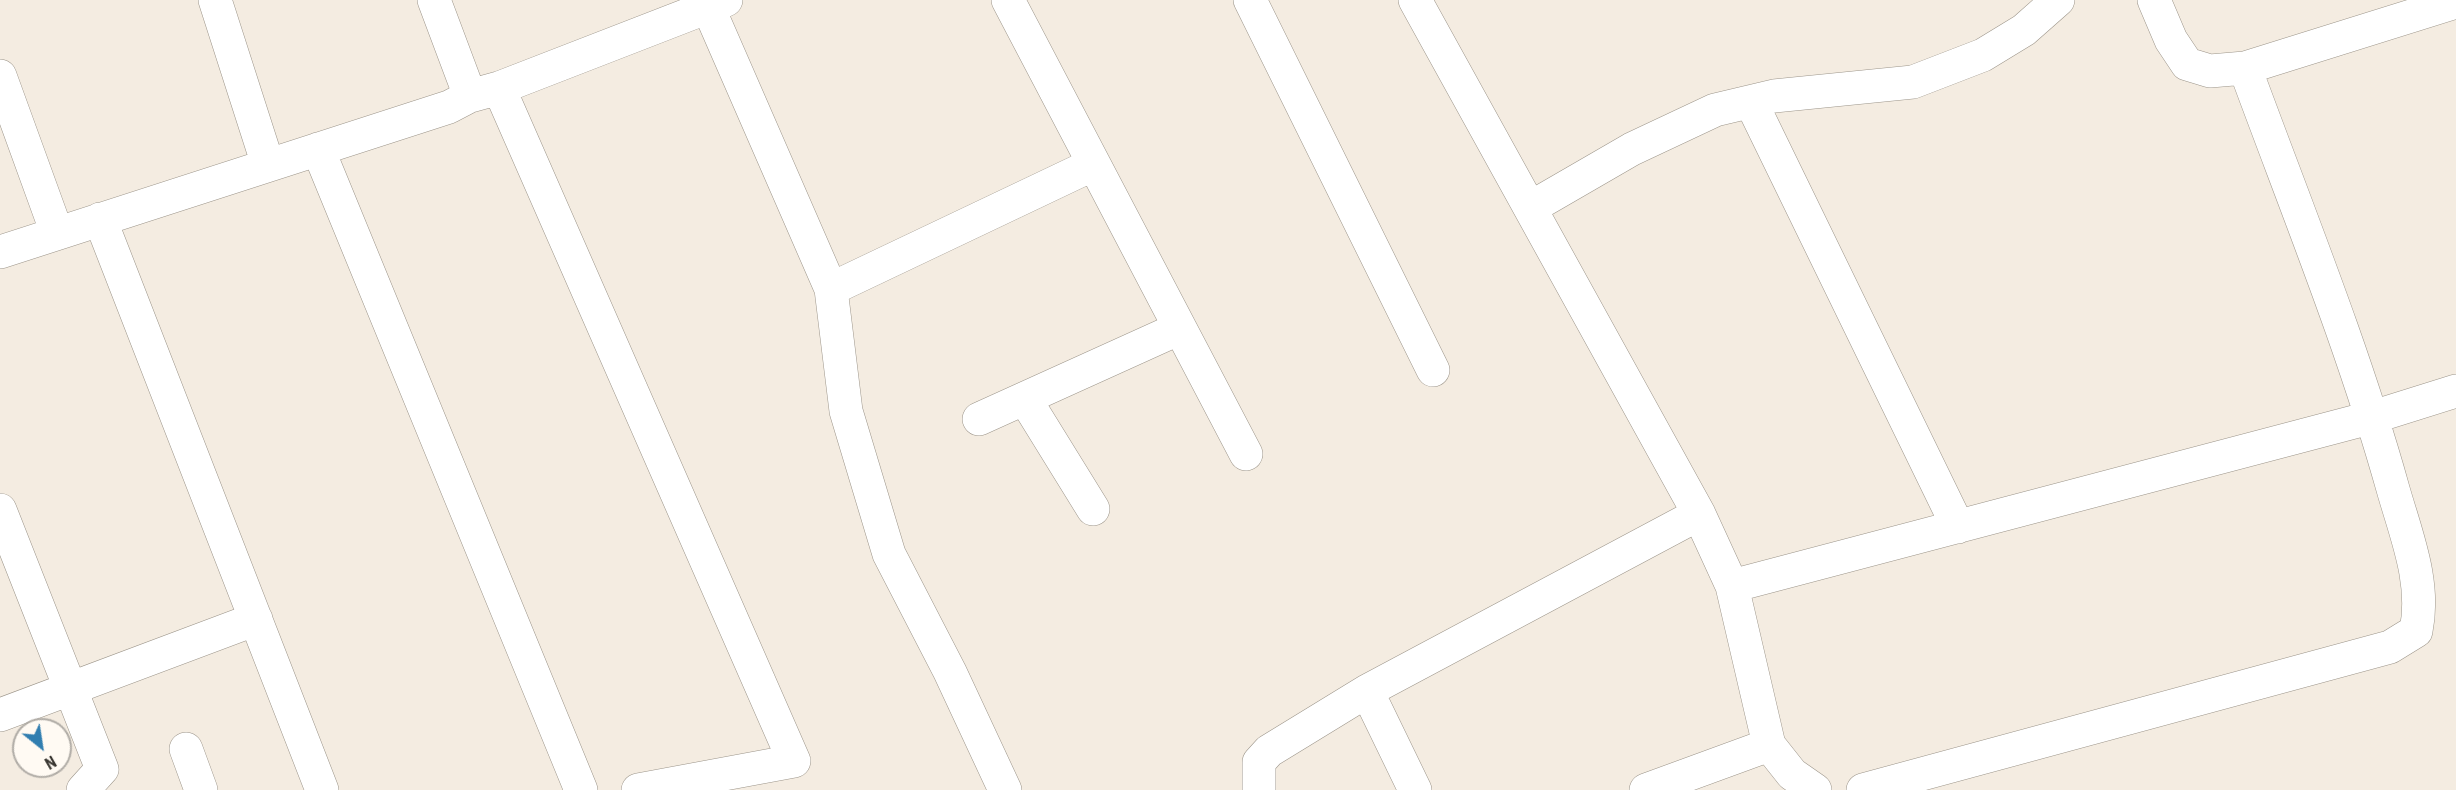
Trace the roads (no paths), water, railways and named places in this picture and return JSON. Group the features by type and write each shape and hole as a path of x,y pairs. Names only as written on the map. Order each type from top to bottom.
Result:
{"street":[{"path":"215,0 268,165"},
{"path":"434,0 485,92 794,761 681,786 638,790"},
{"path":"1008,0 1246,454"},
{"path":"1250,0 1432,370"},
{"path":"1415,0 1699,514 1732,586 1769,744 1792,774 1815,790"},
{"path":"1530,208 1632,149 1714,110 1774,96 1912,82 1983,55 2024,30 2058,0"},
{"path":"2154,0 2171,40 2187,64 2210,71 2245,68 2456,2"},
{"path":"0,252 449,107 713,2 831,290 846,411 889,554 950,672 1005,790"},
{"path":"1863,790 2390,647 2416,631 2420,611 2418,577 2373,417 2245,68"},
{"path":"0,76 57,233"},
{"path":"1751,102 1958,527"},
{"path":"318,149 581,790"},
{"path":"831,290 1094,164"},
{"path":"100,219 322,790"},
{"path":"979,419 1180,328"},
{"path":"1732,586 2373,417 2456,391"},
{"path":"1025,399 1094,509"},
{"path":"0,510 102,769 83,790"},
{"path":"1259,790 1259,762 1269,751 1367,691 1699,514"},
{"path":"0,715 256,620"},
{"path":"1367,691 1415,790"},
{"path":"1647,790 1769,744"},
{"path":"186,749 201,790"}]}
